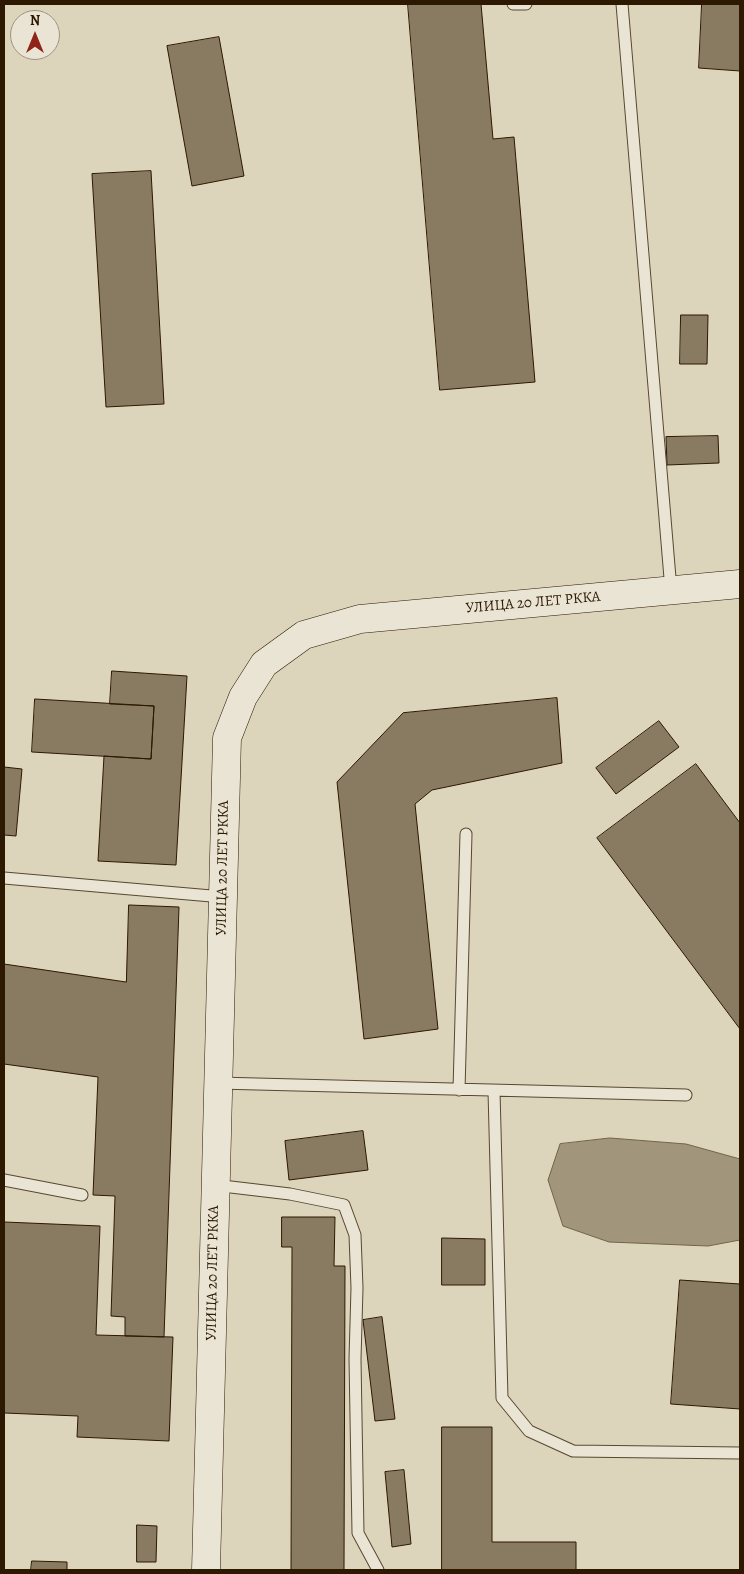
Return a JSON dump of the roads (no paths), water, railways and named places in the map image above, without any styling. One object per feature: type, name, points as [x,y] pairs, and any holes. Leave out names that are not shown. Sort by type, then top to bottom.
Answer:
[{"type":"main road","name":"УЛИЦА 20 ЛЕТ РККА","points":[[206,1570],[227,738],[244,697],[264,664],[304,635],[360,619],[740,584]]},
{"type":"lane","points":[[513,4],[526,4]]},
{"type":"lane","points":[[622,4],[671,590]]},
{"type":"lane","points":[[459,1090],[466,834]]},
{"type":"lane","points":[[4,878],[223,897]]},
{"type":"lane","points":[[218,1084],[686,1095]]},
{"type":"lane","points":[[494,1090],[502,1398],[529,1431],[573,1451],[740,1453]]},
{"type":"lane","points":[[4,1180],[82,1195]]},
{"type":"lane","points":[[212,1185],[290,1194],[344,1205],[355,1235],[358,1288],[355,1359],[358,1533],[378,1570]]}]
